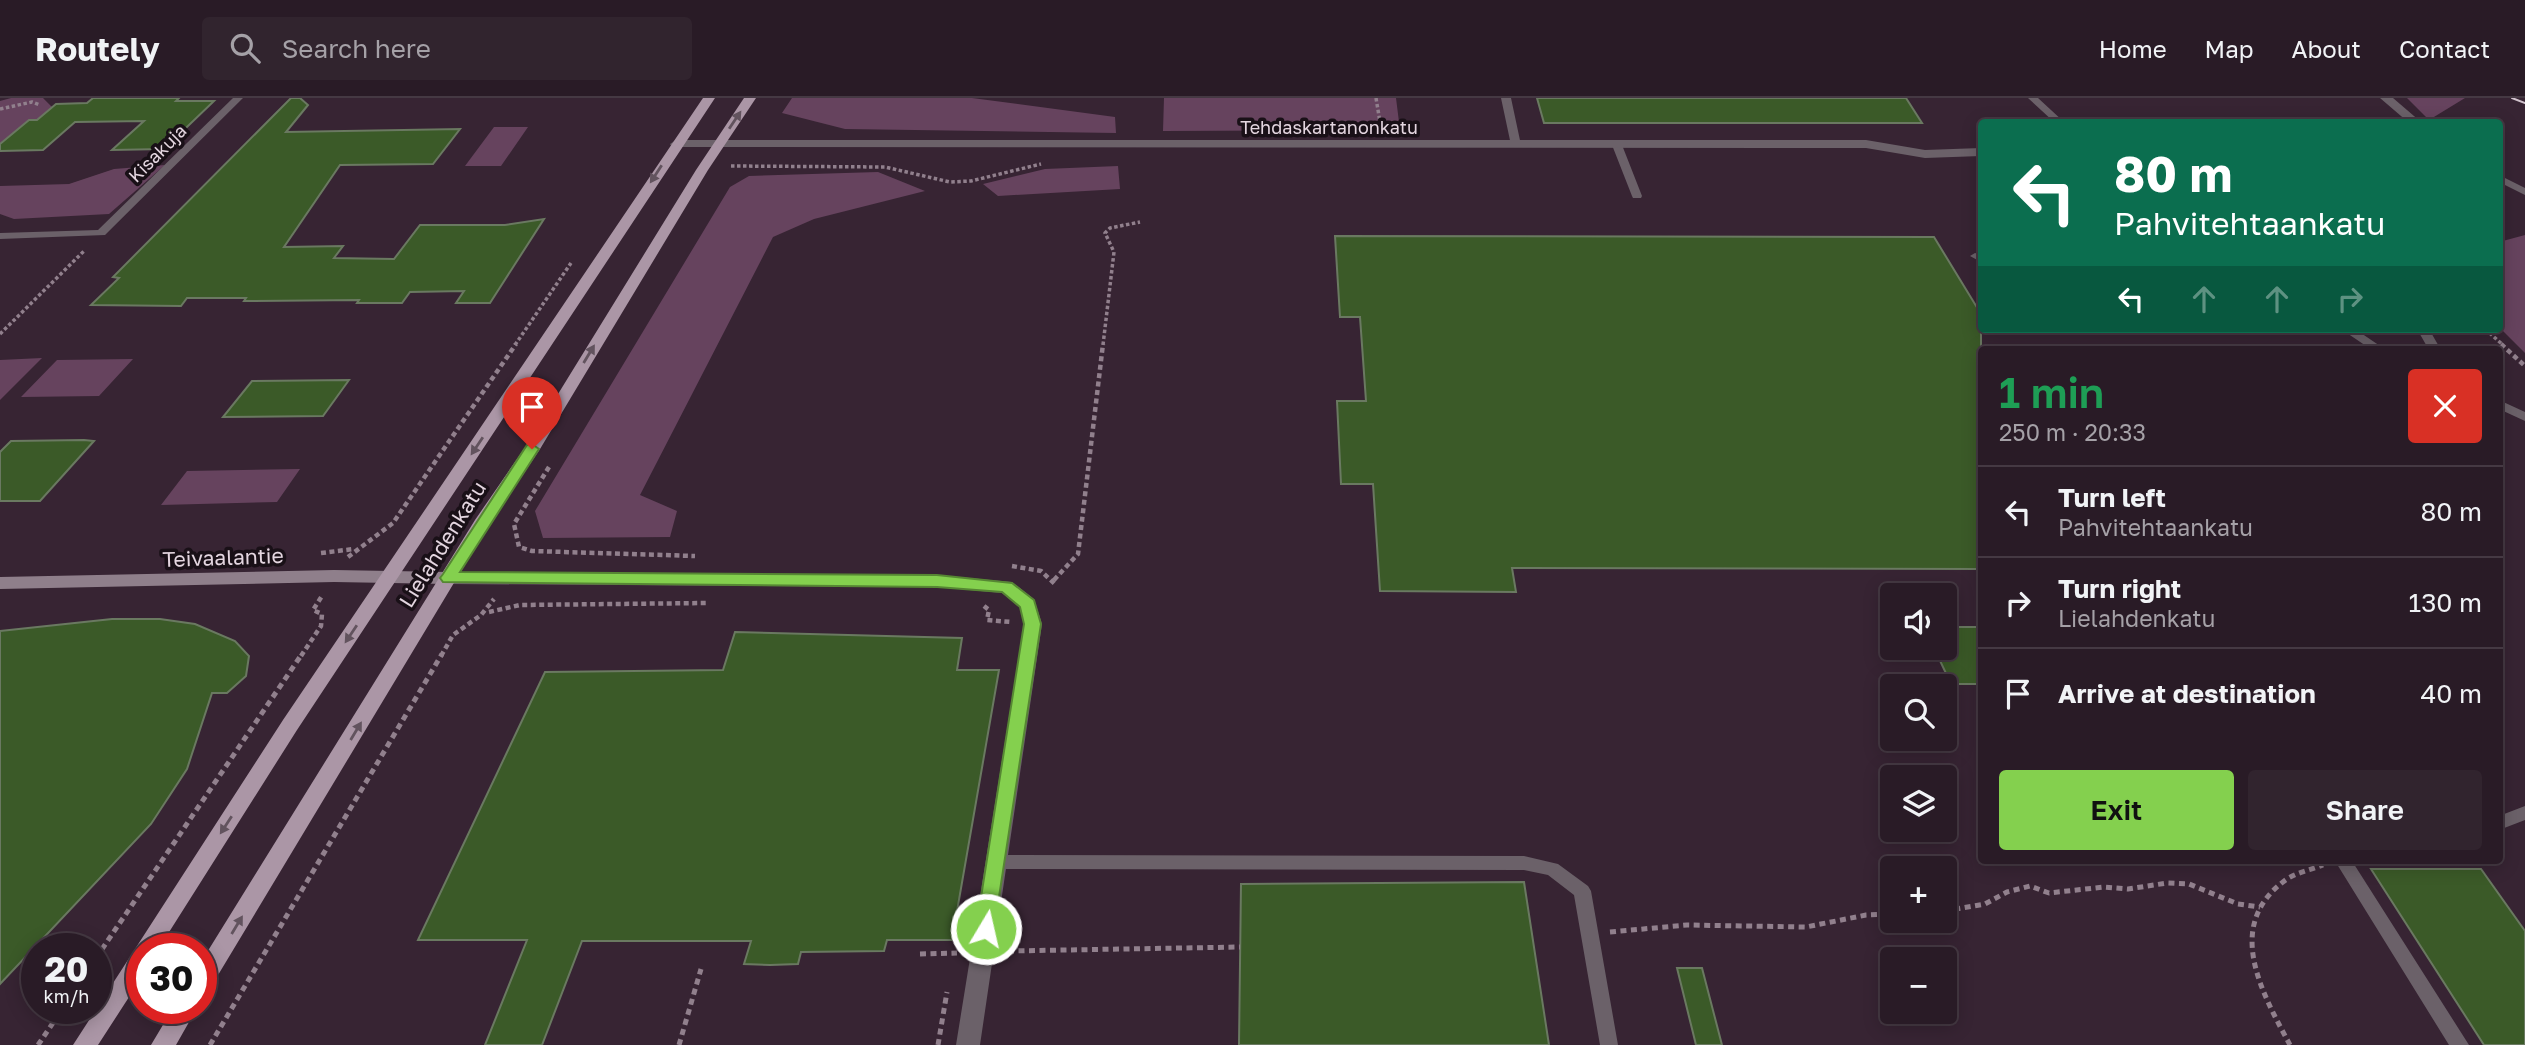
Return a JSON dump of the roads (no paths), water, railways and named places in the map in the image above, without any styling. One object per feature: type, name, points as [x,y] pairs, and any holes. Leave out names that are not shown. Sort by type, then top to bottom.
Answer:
[{"type":"main road","name":"Lielahdenkatu","points":[[157,933],[676,144],[709,98]]},
{"type":"main road","name":"Lielahdenkatu","points":[[217,957],[448,578],[532,449],[718,145],[750,98]]},
{"type":"main road","name":"Teivaalantie","points":[[0,583],[334,576],[448,578]]},
{"type":"main road","points":[[85,1045],[126,982]]},
{"type":"main road","points":[[163,1045],[176,1024]]},
{"type":"street","points":[[2386,98],[2411,119]]},
{"type":"street","name":"Tehdaskartanonkatu","points":[[676,144],[1866,145],[1925,154],[1978,152]]},
{"type":"street","points":[[448,578],[970,582],[1006,587],[1028,604],[1032,624],[968,1045]]},
{"type":"lane","name":"Kisakuja","points":[[0,236],[101,233],[238,98]]},
{"type":"lane","points":[[1506,98],[1516,145]]},
{"type":"lane","points":[[2033,98],[2056,119]]},
{"type":"lane","points":[[1617,145],[1637,196]]},
{"type":"lane","points":[[2503,180],[2525,192]]},
{"type":"lane","points":[[2353,333],[2374,346]]},
{"type":"lane","points":[[2503,406],[2525,417]]},
{"type":"lane","points":[[2503,821],[2525,813]]},
{"type":"lane","points":[[996,862],[1524,863],[1552,869],[1582,891],[1609,1045]]},
{"type":"lane","points":[[2345,864],[2460,1045]]},
{"type":"tram line","points":[[2512,98],[2525,103]]}]
